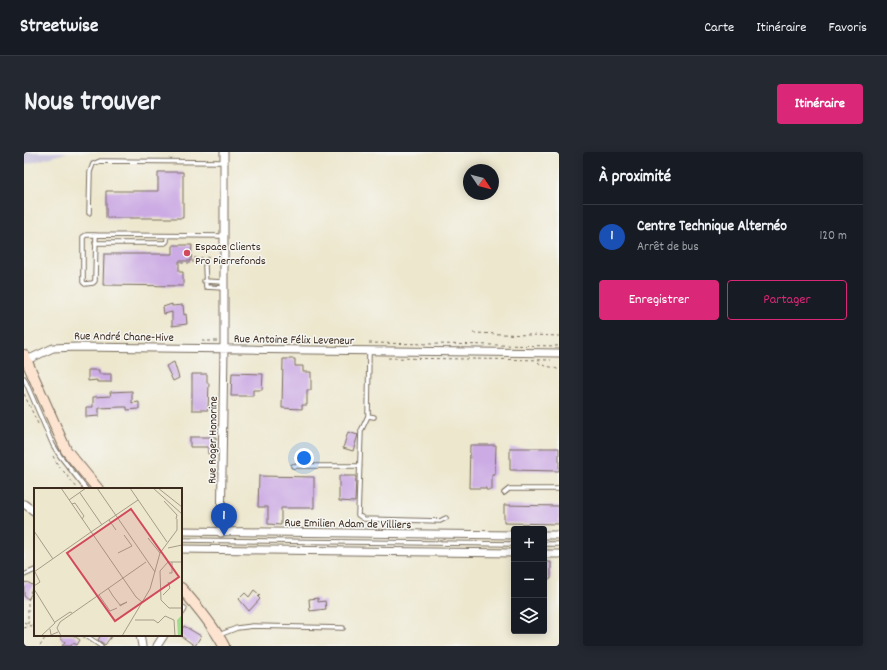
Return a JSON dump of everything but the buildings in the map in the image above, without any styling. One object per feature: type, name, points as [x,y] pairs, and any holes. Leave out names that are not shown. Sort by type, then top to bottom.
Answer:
[{"type":"main road","points":[[25,358],[66,450],[97,488]]},
{"type":"main road","points":[[182,589],[199,609],[224,646]]},
{"type":"street","name":"Rue Antoine Félix Leveneur","points":[[224,152],[224,349],[369,352],[559,353]]},
{"type":"street","name":"Rue André Chane-Hive","points":[[25,358],[60,347],[224,349]]},
{"type":"street","name":"Rue Roger Honorine","points":[[221,532],[224,349]]},
{"type":"street","points":[[24,504],[34,511]]},
{"type":"street","name":"Rue Emilien Adam de Villiers","points":[[182,531],[511,535]]},
{"type":"street","points":[[547,535],[559,536]]},
{"type":"street","points":[[182,549],[511,553]]},
{"type":"street","points":[[547,554],[559,554]]},
{"type":"street","points":[[140,636],[142,646]]},
{"type":"street","points":[[157,646],[163,636]]},
{"type":"lane","points":[[89,213],[90,172],[93,164],[100,161],[224,162]]},
{"type":"lane","points":[[96,235],[95,281],[93,284],[85,284],[82,282],[83,237],[86,234],[223,236]]},
{"type":"lane","points":[[95,243],[165,243],[167,241],[167,236]]},
{"type":"lane","points":[[205,266],[204,281],[206,287],[223,285]]},
{"type":"lane","points":[[204,281],[223,285]]},
{"type":"lane","points":[[369,352],[368,416],[361,431],[358,515],[364,519],[440,521],[446,518]]},
{"type":"lane","points":[[24,378],[53,445],[85,488]]},
{"type":"lane","points":[[368,416],[374,417]]},
{"type":"lane","points":[[293,466],[360,466]]},
{"type":"lane","points":[[504,493],[509,489],[559,489]]},
{"type":"lane","points":[[182,540],[511,544]]},
{"type":"lane","points":[[547,544],[559,544]]},
{"type":"lane","points":[[24,575],[34,570]]},
{"type":"lane","points":[[218,635],[238,628],[253,626],[343,628]]},
{"type":"lane","points":[[86,636],[101,646]]},
{"type":"path","points":[[181,263],[193,263],[193,258],[218,257]]},
{"type":"path","points":[[473,333],[559,336]]},
{"type":"path","points":[[383,358],[552,360]]},
{"type":"path","points":[[537,360],[540,364],[555,367],[559,370]]},
{"type":"path","points":[[28,624],[28,600],[34,591]]},
{"type":"path","points":[[24,622],[34,628]]},
{"type":"path","points":[[24,628],[34,624]]},
{"type":"path","points":[[40,646],[47,636]]},
{"type":"shaded area","points":[[24,152],[68,152],[24,165]]},
{"type":"place","name":"Espace Clients Pro Pierrefonds","points":[[187,253]]},
{"type":"place","name":"Centre Technique Alternéo","points":[[224,536]]}]
